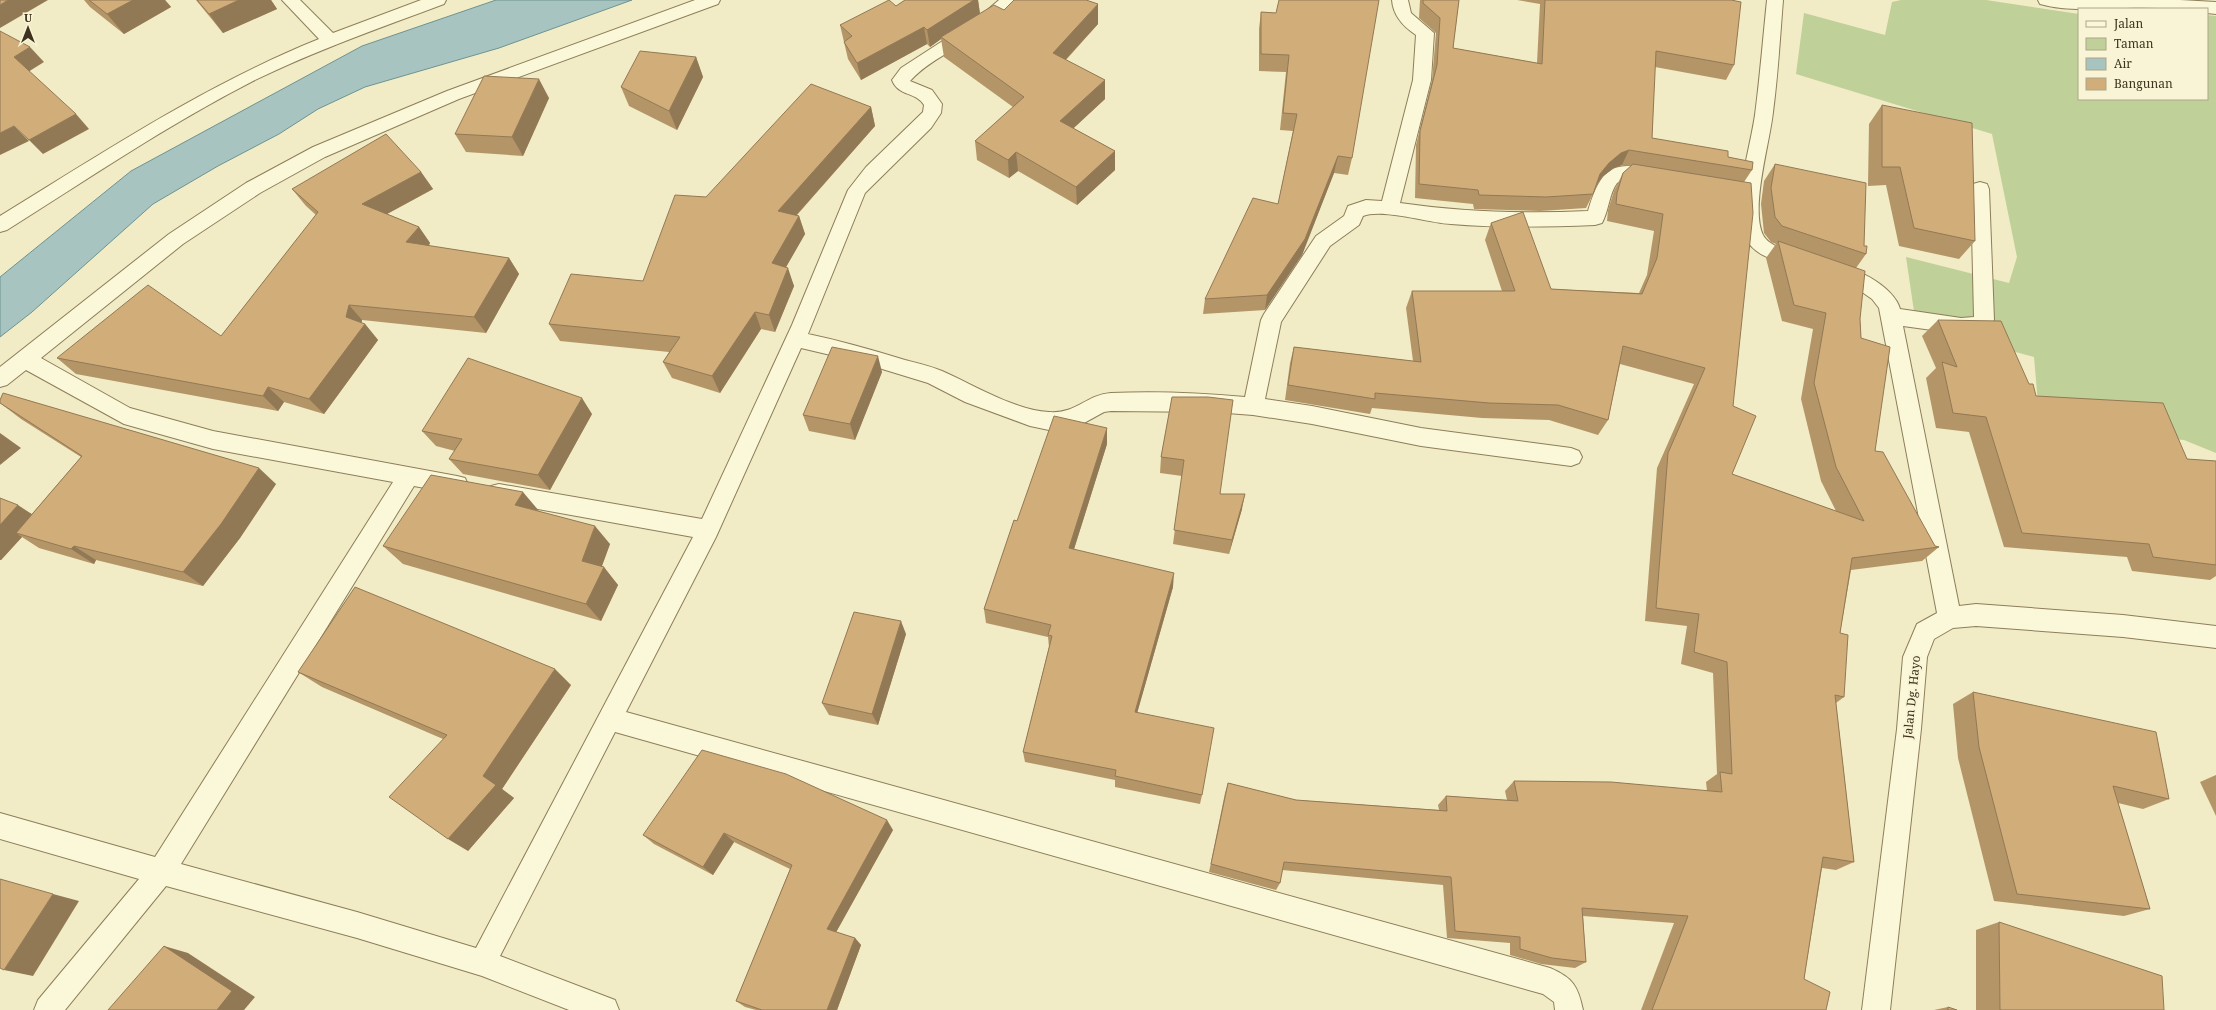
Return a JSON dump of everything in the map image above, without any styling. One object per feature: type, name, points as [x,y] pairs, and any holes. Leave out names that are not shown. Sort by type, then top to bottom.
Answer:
[{"type":"street","points":[[290,0],[330,40]]},
{"type":"street","points":[[0,226],[188,109],[224,89],[330,40],[438,0]]},
{"type":"street","points":[[0,379],[176,239],[253,188],[319,152],[453,95],[712,0]]},
{"type":"street","points":[[482,963],[708,530],[796,339],[857,190],[873,172],[925,123],[932,113],[933,104],[926,94],[903,85],[901,80],[916,65],[966,33],[1009,0]]},
{"type":"street","points":[[1389,208],[1403,160],[1422,80],[1425,33],[1407,20],[1400,0]]},
{"type":"street","points":[[1775,0],[1764,116],[1744,192],[1750,204],[1754,236],[1763,248],[1875,289],[1884,297],[1889,306],[1950,618]]},
{"type":"street","points":[[2046,0],[2082,4],[2128,2],[2216,8]]},
{"type":"street","points":[[1255,396],[1271,320],[1323,241],[1352,220],[1355,211],[1366,207],[1389,208],[1450,217],[1549,220],[1595,218],[1605,184],[1615,176],[1629,173],[1668,179]]},
{"type":"street","points":[[1891,316],[1961,326],[1982,324],[1984,320],[1980,189]]},
{"type":"street","points":[[796,339],[856,353],[934,377],[972,396],[1030,417],[1049,421],[1073,420],[1099,404],[1111,402],[1214,403],[1255,396],[1312,415],[1420,437],[1571,457]]},
{"type":"street","points":[[24,359],[124,415],[213,440],[408,477],[708,530]]},
{"type":"street","points":[[48,1010],[161,872],[408,477]]},
{"type":"street","name":"Jalan Dg. Hayo","points":[[1876,1010],[1909,729],[1915,657],[1925,632],[1950,618],[1976,615],[2123,626],[2216,637]]},
{"type":"street","points":[[610,719],[1550,982],[1559,987],[1566,994],[1569,1010]]},
{"type":"street","points":[[0,826],[161,872],[357,925],[482,963],[605,1010]]},
{"type":"green space","points":[[1901,0],[1986,0],[2078,14],[2078,100],[2208,100],[2208,15],[2216,16],[2216,453],[2184,440],[2040,427],[2034,357],[1916,325],[1906,257],[2009,283],[2017,257],[1992,134],[1796,74],[1804,13],[1885,35],[1892,2]]},
{"type":"water","points":[[496,0],[632,0],[499,48],[365,87],[318,109],[279,134],[218,166],[153,204],[32,312],[0,337],[0,277],[131,171],[362,46]]},
{"type":"building","points":[[0,0],[8,0],[0,5]]},
{"type":"building","points":[[89,0],[133,0],[107,14]]},
{"type":"building","points":[[197,0],[239,0],[209,14]]},
{"type":"building","points":[[889,0],[896,6],[905,0],[974,0],[927,30],[924,27],[857,63],[844,42],[852,36],[840,25]]},
{"type":"building","points":[[1014,0],[1086,0],[1098,4],[1053,53],[1105,80],[1060,121],[1115,151],[1076,187],[1016,152],[1008,160],[975,141],[1024,97],[941,37],[994,5],[1004,10]]},
{"type":"building","points":[[1279,0],[1379,0],[1352,158],[1338,156],[1305,239],[1267,295],[1205,299],[1253,198],[1278,204],[1297,114],[1283,113],[1289,55],[1261,54],[1261,12],[1276,13]]},
{"type":"building","points":[[1423,0],[1459,0],[1453,48],[1542,64],[1545,0],[1731,0],[1741,2],[1734,65],[1656,51],[1652,138],[1728,151],[1728,157],[1753,162],[1752,170],[1629,150],[1621,153],[1609,163],[1600,174],[1593,194],[1546,197],[1479,195],[1478,190],[1419,184],[1420,131],[1437,65],[1440,18],[1423,3]]},
{"type":"building","points":[[0,31],[30,47],[14,57],[76,114],[29,140],[14,126],[0,133]]},
{"type":"building","points":[[640,51],[696,57],[669,111],[621,87]]},
{"type":"building","points":[[484,76],[539,79],[512,137],[455,134]]},
{"type":"building","points":[[811,84],[871,107],[778,211],[799,216],[772,263],[788,268],[769,315],[755,312],[712,376],[663,362],[680,337],[549,324],[571,274],[643,281],[675,195],[706,197]]},
{"type":"building","points":[[1882,105],[1972,123],[1975,241],[1914,228],[1900,167],[1882,167]]},
{"type":"building","points":[[386,134],[421,172],[362,204],[419,227],[406,242],[509,258],[474,317],[349,305],[346,317],[365,324],[309,399],[268,387],[263,396],[57,358],[148,285],[221,336],[318,212],[292,189]]},
{"type":"building","points":[[1633,164],[1751,183],[1753,213],[1733,406],[1756,416],[1732,474],[1864,521],[1836,467],[1814,383],[1826,313],[1794,305],[1778,241],[1865,271],[1860,319],[1861,338],[1890,347],[1875,451],[1883,452],[1935,546],[1939,547],[1852,558],[1840,633],[1848,635],[1844,697],[1835,695],[1854,862],[1823,857],[1804,979],[1830,992],[1826,1010],[1652,1010],[1688,916],[1582,908],[1586,962],[1552,958],[1520,949],[1520,937],[1455,931],[1451,877],[1284,862],[1280,883],[1211,864],[1228,783],[1296,800],[1447,811],[1446,796],[1518,801],[1514,781],[1611,782],[1722,792],[1720,772],[1732,774],[1727,662],[1694,652],[1699,614],[1656,608],[1668,453],[1705,368],[1623,346],[1608,420],[1558,405],[1489,403],[1375,393],[1375,399],[1288,385],[1294,347],[1421,362],[1412,291],[1515,291],[1491,223],[1523,212],[1551,289],[1642,294],[1657,258],[1663,214],[1616,204],[1617,193],[1623,173]]},
{"type":"building","points":[[1775,164],[1866,183],[1864,246],[1867,246],[1866,254],[1782,226],[1775,217],[1771,188]]},
{"type":"building","points":[[1938,320],[2001,321],[2029,384],[2033,384],[2036,396],[2163,403],[2187,459],[2216,461],[2216,565],[2153,557],[2149,544],[2022,533],[1986,417],[1953,413],[1942,362],[1957,367]]},
{"type":"building","points":[[832,347],[878,356],[850,424],[803,415]]},
{"type":"building","points":[[468,358],[582,398],[538,475],[449,459],[462,439],[422,431]]},
{"type":"building","points":[[3,393],[259,468],[221,524],[183,572],[74,546],[71,549],[16,533],[82,456],[0,403]]},
{"type":"building","points":[[1172,397],[1208,397],[1233,400],[1220,494],[1245,494],[1232,540],[1174,530],[1184,460],[1161,457]]},
{"type":"building","points":[[1054,416],[1107,428],[1069,548],[1174,573],[1135,712],[1214,728],[1202,795],[1115,776],[1116,770],[1023,752],[1052,636],[1048,635],[1051,625],[984,609],[1014,520],[1017,521]]},
{"type":"building","points":[[431,475],[523,492],[515,505],[595,526],[582,561],[604,567],[586,604],[383,546]]},
{"type":"building","points":[[0,498],[18,505],[0,525]]},
{"type":"building","points":[[355,587],[555,669],[483,776],[496,785],[448,839],[389,797],[447,735],[298,672]]},
{"type":"building","points":[[854,612],[901,621],[872,714],[822,703]]},
{"type":"building","points":[[1973,692],[2156,732],[2169,799],[2113,786],[2150,909],[2017,894],[1979,747]]},
{"type":"building","points":[[702,750],[786,774],[887,820],[827,929],[855,938],[827,1010],[762,1010],[736,1001],[792,865],[724,833],[703,867],[643,835]]},
{"type":"building","points":[[0,879],[53,894],[4,970],[0,968]]},
{"type":"building","points":[[1999,922],[2162,976],[2164,1010],[2000,1010]]},
{"type":"building","points":[[164,946],[232,991],[217,1010],[108,1010]]},
{"type":"building","points":[[1948,1007],[1957,1010],[1948,1010]]}]
